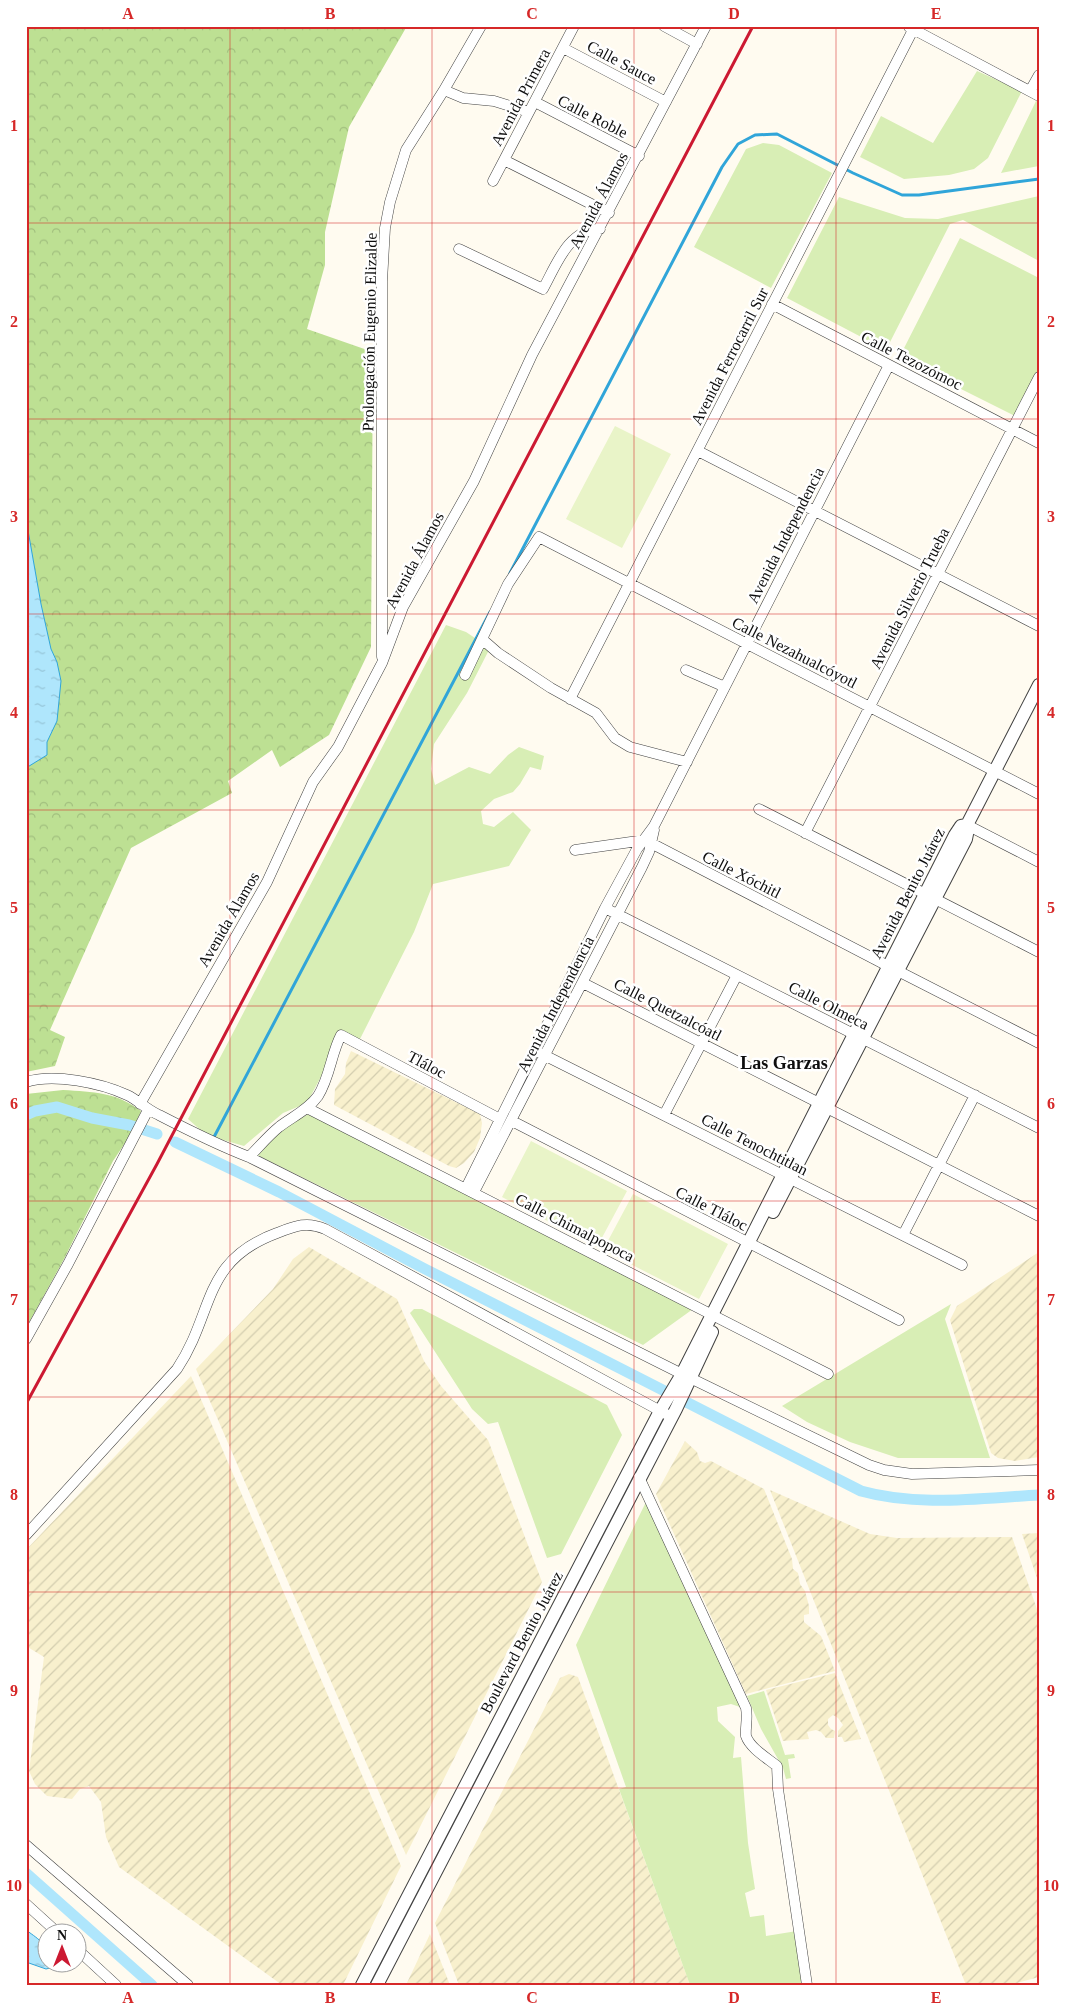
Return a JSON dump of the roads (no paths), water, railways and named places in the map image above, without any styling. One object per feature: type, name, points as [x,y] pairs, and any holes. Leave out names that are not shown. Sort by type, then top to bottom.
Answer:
[{"type":"street","name":"Prolongación Eugenio Elizalde","points":[[382,663],[382,281],[384,228],[406,150],[481,26]]},
{"type":"street","name":"Avenida Primera","points":[[493,181],[574,26]]},
{"type":"street","points":[[664,26],[698,44]]},
{"type":"street","name":"Avenida Álamos","points":[[26,1339],[68,1264],[144,1107],[267,882],[313,782],[338,747],[382,663],[403,607],[474,481],[532,355],[609,213],[706,26]]},
{"type":"street","points":[[912,27],[1034,93],[1039,75]]},
{"type":"street","name":"Avenida Ferrocarril Sur","points":[[570,699],[850,154],[912,27]]},
{"type":"street","name":"Calle Sauce","points":[[563,48],[666,102]]},
{"type":"street","points":[[444,90],[463,98],[494,101],[529,112]]},
{"type":"street","name":"Calle Roble","points":[[535,102],[638,156]]},
{"type":"street","points":[[504,160],[609,213]]},
{"type":"street","points":[[459,249],[543,289],[572,240],[587,230],[600,229]]},
{"type":"street","name":"Calle Tezozómoc","points":[[772,304],[1039,443]]},
{"type":"street","name":"Avenida Independencia","points":[[470,1190],[512,1121],[642,867],[654,826],[889,365]]},
{"type":"street","name":"Avenida Silverio Trueba","points":[[805,833],[1039,377]]},
{"type":"street","points":[[698,451],[1039,626]]},
{"type":"street","name":"Calle Nezahualcóyotl","points":[[482,640],[508,584],[539,537],[1039,794]]},
{"type":"street","points":[[465,675],[482,640],[498,653],[570,699],[596,713],[607,729],[622,743],[630,747],[687,762]]},
{"type":"street","points":[[686,670],[725,687]]},
{"type":"street","name":"Avenida Benito Juárez","points":[[715,1317],[930,896],[958,830],[961,826],[967,825],[1039,685]]},
{"type":"street","points":[[759,809],[1039,952]]},
{"type":"street","points":[[967,825],[1039,862]]},
{"type":"street","points":[[575,850],[648,842]]},
{"type":"street","name":"Avenida Independencia","points":[[470,1190],[500,1119],[605,908],[637,849],[648,842]]},
{"type":"street","name":"Calle Xóchitl","points":[[648,842],[1039,1042]]},
{"type":"street","name":"Calle Olmeca","points":[[605,908],[1039,1128]]},
{"type":"street","points":[[664,1115],[737,975]]},
{"type":"street","name":"Calle Quetzalcóatl","points":[[583,983],[1039,1216]]},
{"type":"street","name":"Tláloc","points":[[307,1108],[323,1086],[341,1035],[500,1119]]},
{"type":"street","name":"Calle Tenochtitlan","points":[[534,1050],[962,1265]]},
{"type":"street","points":[[26,1082],[32,1080],[64,1079],[128,1095],[144,1107],[215,1144],[249,1157],[684,1380],[851,1457],[884,1470],[912,1474],[1039,1470]]},
{"type":"street","points":[[903,1235],[975,1095]]},
{"type":"street","points":[[249,1157],[280,1127],[307,1108]]},
{"type":"street","name":"Calle Chimalpopoca","points":[[307,1108],[828,1374]]},
{"type":"street","name":"Calle Tláloc","points":[[512,1121],[900,1320]]},
{"type":"street","points":[[26,1535],[177,1369],[193,1342],[218,1277],[231,1260],[250,1244],[284,1230],[305,1224],[325,1229],[668,1410]]},
{"type":"street","name":"Boulevard Benito Juárez","points":[[362,1985],[684,1380],[715,1317]]},
{"type":"street","name":"Boulevard Benito Juárez","points":[[377,1985],[639,1477],[668,1410]]},
{"type":"street","points":[[639,1477],[746,1708],[748,1718],[746,1735],[752,1745],[777,1766],[778,1789],[807,1985]]},
{"type":"street","points":[[26,1845],[188,1985]]},
{"type":"street","points":[[26,1904],[48,1924]]},
{"type":"street","points":[[88,1959],[116,1985]]},
{"type":"water","points":[[26,519],[41,604],[51,649],[57,662],[61,681],[57,721],[47,742],[47,755],[26,768]]},
{"type":"water","points":[[26,1930],[38,1939],[38,1966],[26,1962]]},
{"type":"waterway","points":[[510,573],[722,167],[738,144],[755,135],[777,134],[853,173],[902,195],[919,195],[1039,179]]},
{"type":"waterway","points":[[214,1137],[490,612]]},
{"type":"waterway","points":[[26,1115],[35,1111],[57,1107],[157,1134]]},
{"type":"waterway","points":[[175,1142],[279,1192],[425,1269],[861,1491],[883,1496],[927,1500],[1039,1495]]},
{"type":"waterway","points":[[26,1873],[152,1985]]},
{"type":"railway","points":[[26,1404],[157,1164],[753,26]]},
{"type":"district","name":"Las Garzas","points":[[784,1063]]}]
